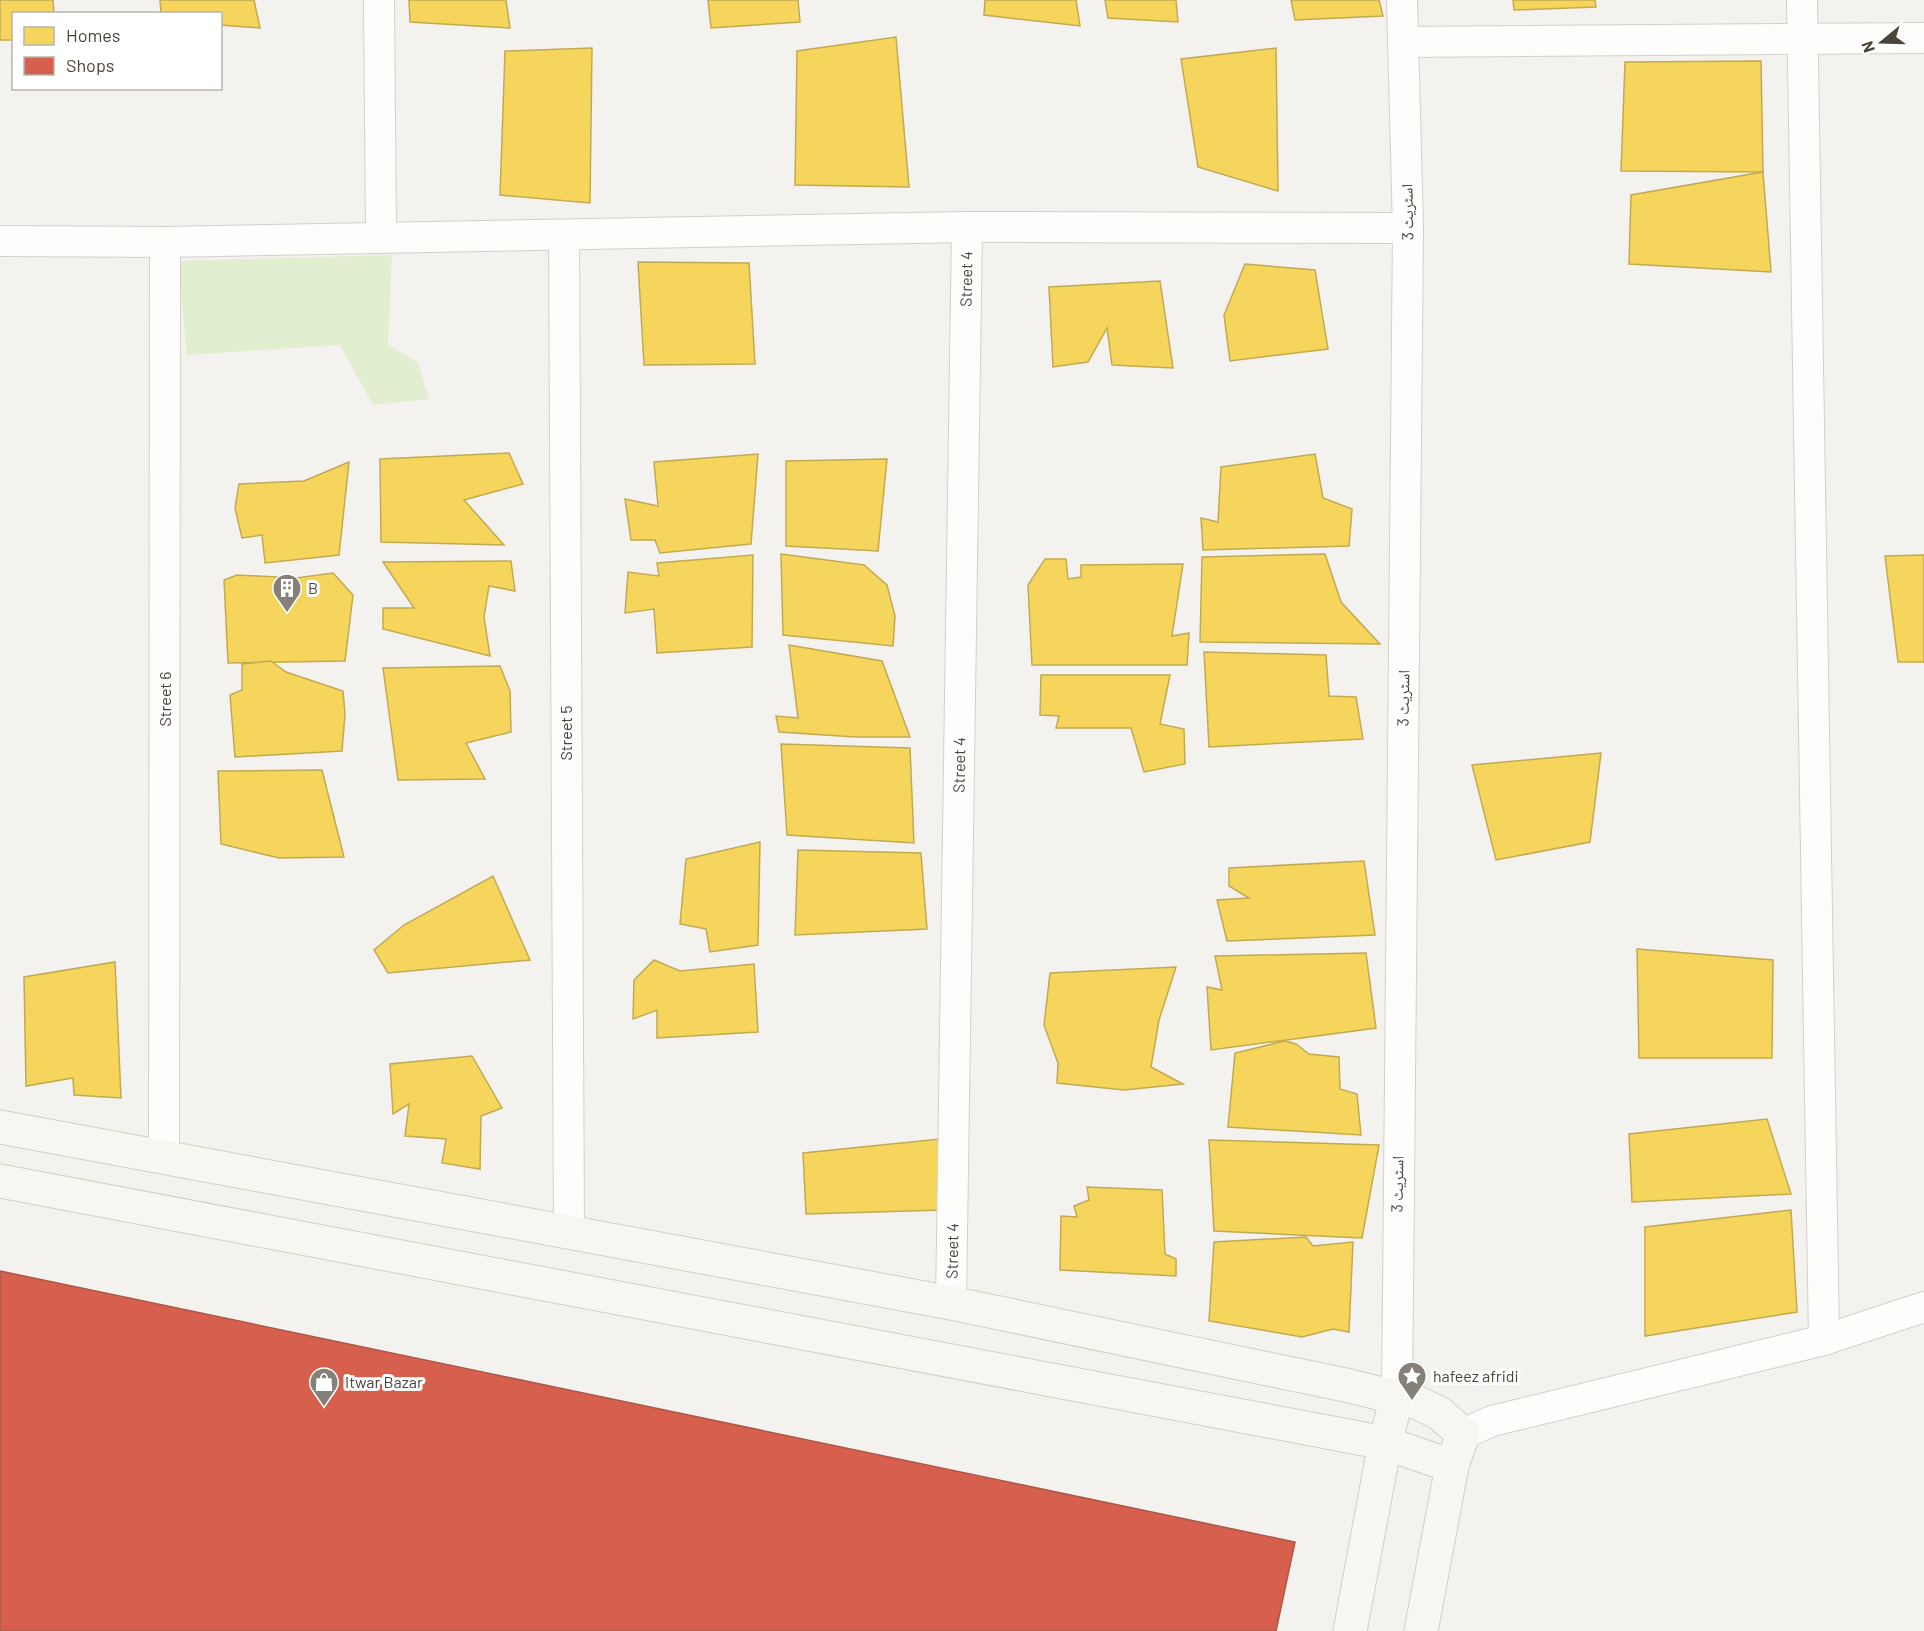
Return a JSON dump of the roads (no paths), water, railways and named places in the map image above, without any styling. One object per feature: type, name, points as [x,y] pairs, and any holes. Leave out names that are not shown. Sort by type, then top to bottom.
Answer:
[{"type":"main road","points":[[0,1127],[568,1230],[951,1303],[1397,1397],[1439,1413],[1463,1434],[1452,1466],[1421,1631]]},
{"type":"main road","points":[[0,1182],[1385,1443],[1452,1466]]},
{"type":"main road","points":[[1350,1631],[1385,1443],[1397,1397]]},
{"type":"street","points":[[379,0],[381,236]]},
{"type":"street","name":"اسٹریٹ 3","points":[[1397,1397],[1408,228],[1402,0]]},
{"type":"street","points":[[1802,0],[1824,1340]]},
{"type":"street","points":[[1403,42],[1924,38]]},
{"type":"street","points":[[0,241],[165,242],[381,236],[564,235],[967,227],[1408,228]]},
{"type":"street","name":"Street 4","points":[[951,1303],[967,227]]},
{"type":"street","name":"Street 5","points":[[564,235],[568,1230]]},
{"type":"street","name":"Street 6","points":[[164,1156],[165,242]]},
{"type":"street","points":[[1463,1434],[1492,1421],[1824,1340],[1924,1307]]},
{"type":"place","name":"B","points":[[287,614]]},
{"type":"place","name":"hafeez afridi","points":[[1412,1402]]},
{"type":"place","name":"Itwar Bazar","points":[[324,1408]]}]
